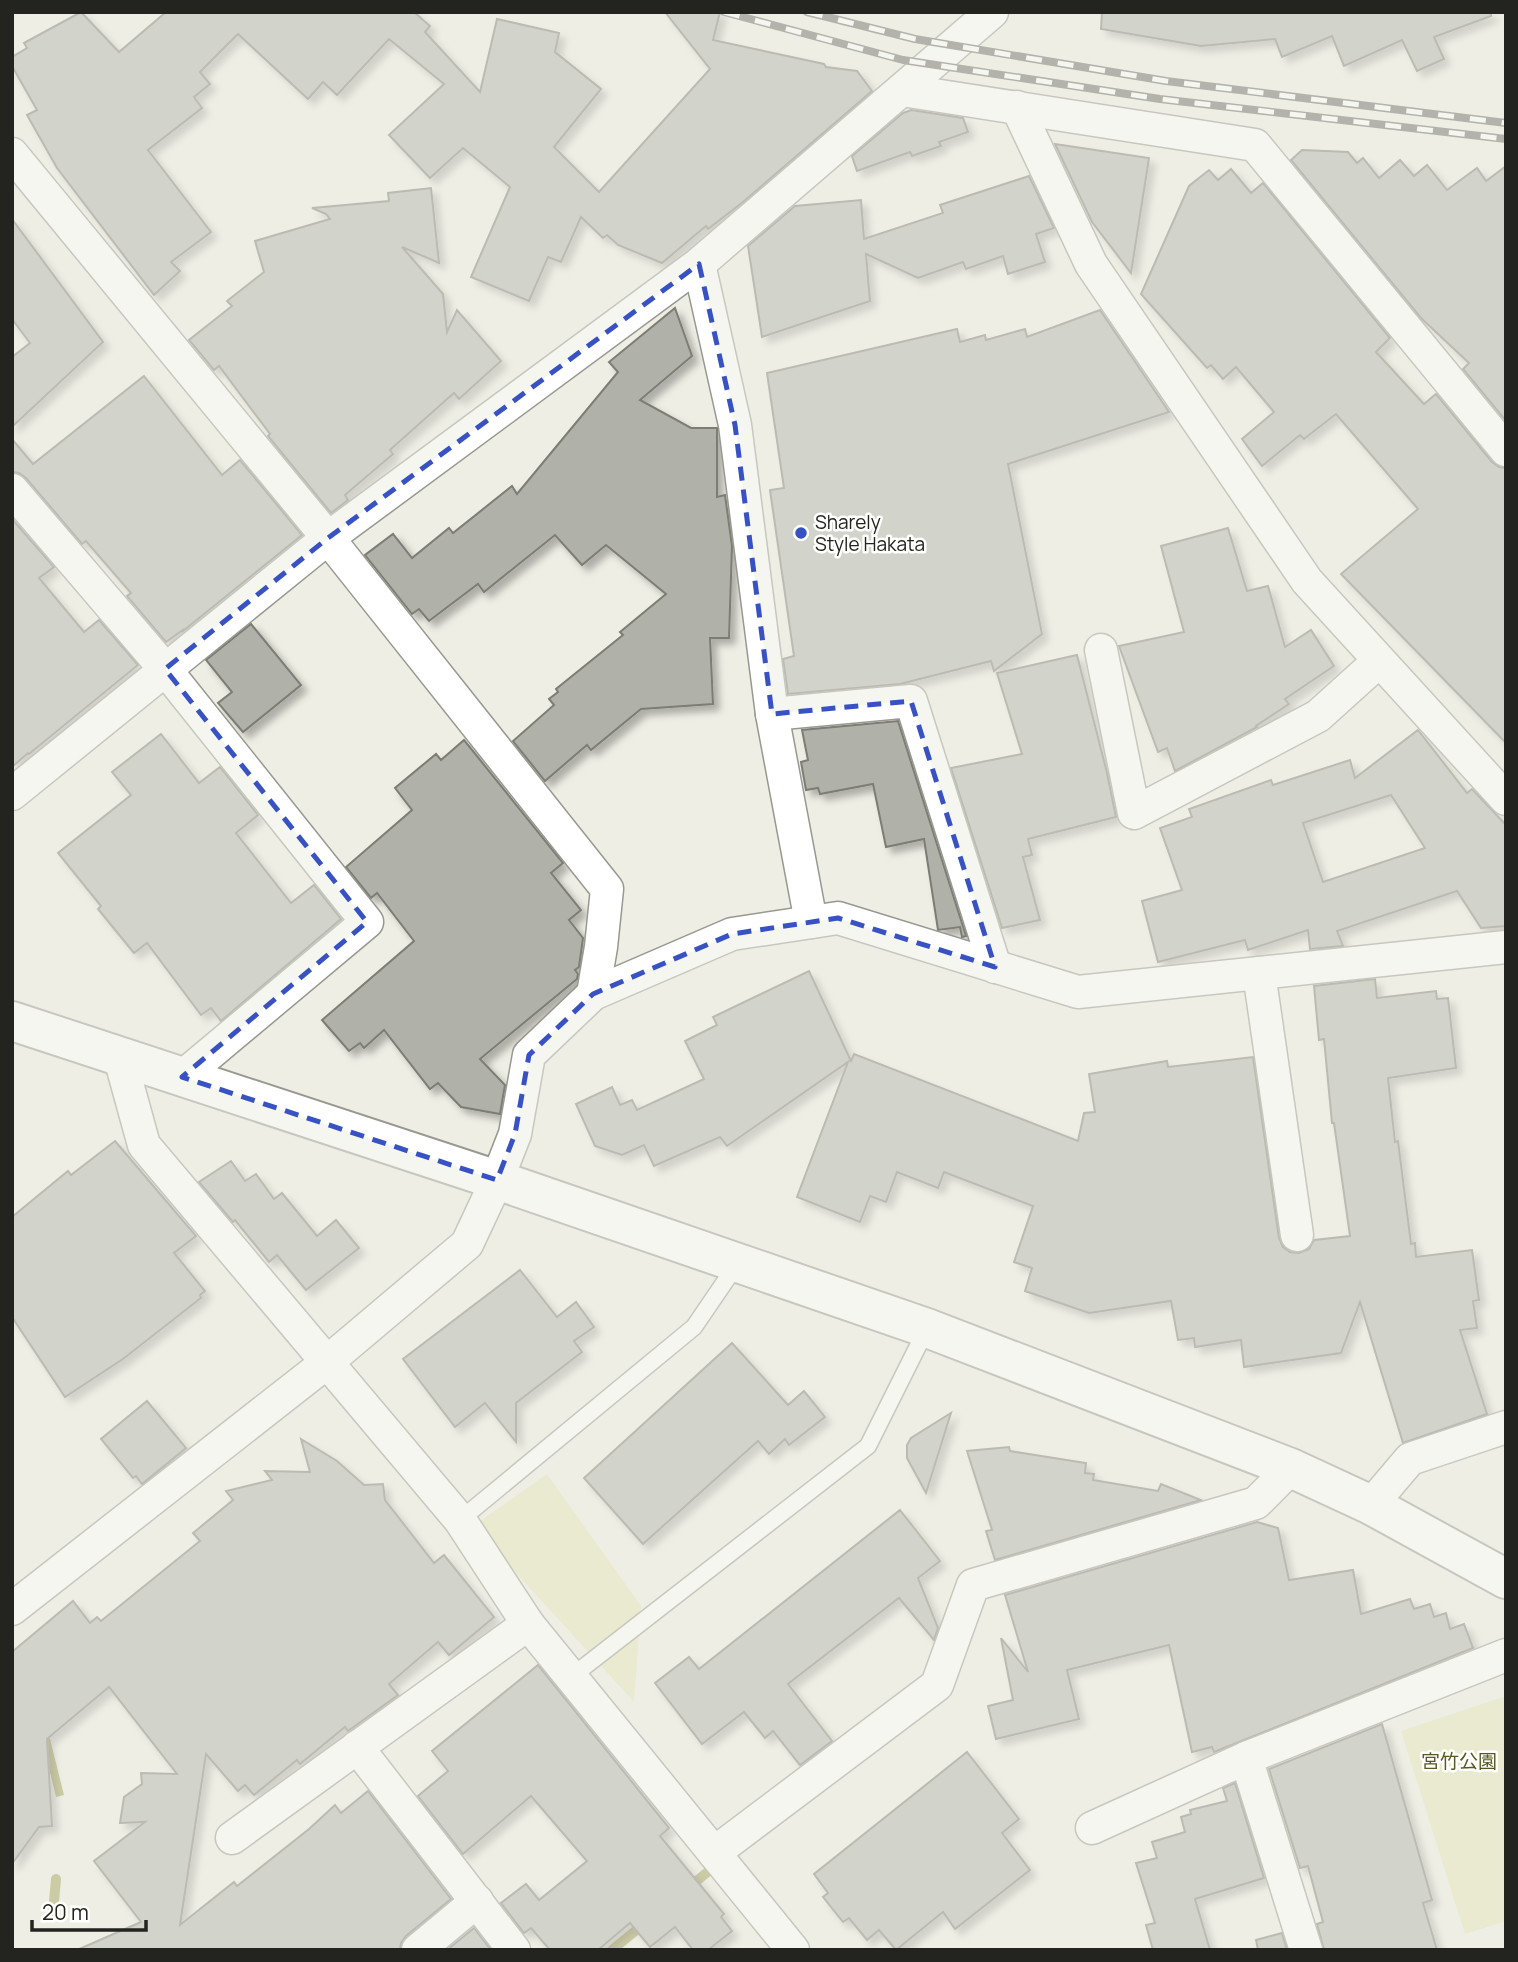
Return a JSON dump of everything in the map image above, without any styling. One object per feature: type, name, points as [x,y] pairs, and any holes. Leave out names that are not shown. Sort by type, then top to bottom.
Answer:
[{"type":"street","points":[[12,794],[328,538],[699,264],[992,12]]},
{"type":"street","points":[[902,90],[1255,145],[1506,450]]},
{"type":"street","points":[[1017,107],[1091,264],[1307,582],[1506,799]]},
{"type":"street","points":[[12,154],[328,538],[607,890],[593,995]]},
{"type":"street","points":[[699,264],[735,425],[772,715],[811,922]]},
{"type":"street","points":[[12,490],[165,670],[367,922],[182,1077]]},
{"type":"street","points":[[1101,650],[1134,813],[1318,716],[1380,661]]},
{"type":"street","points":[[772,715],[911,701],[995,967]]},
{"type":"street","points":[[12,1609],[326,1363],[467,1244],[515,1134],[530,1055],[593,995],[732,934],[838,918],[1078,992],[1506,947]]},
{"type":"street","points":[[1258,973],[1297,1235]]},
{"type":"street","points":[[12,1021],[497,1180],[928,1328],[1291,1468],[1371,1505],[1506,1579]]},
{"type":"street","points":[[120,1058],[144,1145],[460,1520],[528,1623],[793,1950]]},
{"type":"street","points":[[1371,1505],[1410,1459],[1506,1427]]},
{"type":"street","points":[[714,1853],[937,1685],[973,1585],[1256,1503],[1291,1468]]},
{"type":"street","points":[[232,1838],[528,1623]]},
{"type":"street","points":[[1092,1828],[1246,1758],[1506,1655]]},
{"type":"street","points":[[357,1747],[514,1950]]},
{"type":"street","points":[[1246,1758],[1306,1950]]},
{"type":"street","points":[[418,1950],[477,1901]]},
{"type":"lane","points":[[460,1520],[694,1327],[737,1264]]},
{"type":"lane","points":[[571,1677],[868,1446],[928,1328]]},
{"type":"highlighted area","points":[[699,264],[735,425],[772,714],[911,701],[995,967],[838,918],[732,934],[593,994],[529,1055],[515,1134],[497,1180],[182,1077],[367,922],[165,669],[328,538]]},
{"type":"green space","points":[[547,1474],[641,1606],[634,1702],[473,1526]]},
{"type":"green space","name":"宮竹公園","points":[[1506,1696],[1506,1921],[1465,1934],[1401,1731]]},
{"type":"shaded area","points":[[49,1735],[64,1795],[56,1797],[42,1739]]},
{"type":"building","points":[[81,12],[119,52],[166,12],[414,12],[430,26],[425,32],[480,92],[497,19],[559,33],[555,52],[601,89],[554,147],[599,192],[710,69],[665,12],[720,12],[713,40],[824,64],[826,67],[857,71],[872,91],[743,202],[708,229],[706,226],[662,263],[618,245],[607,235],[603,238],[581,217],[561,262],[548,257],[529,301],[471,277],[510,187],[463,148],[430,178],[389,135],[444,84],[389,39],[337,95],[323,82],[308,99],[238,34],[200,72],[210,84],[194,97],[202,108],[148,150],[211,232],[171,262],[180,271],[154,295],[57,168],[27,115],[37,110],[12,66],[12,57],[27,48],[24,43]]},
{"type":"building","points":[[1102,12],[1491,12],[1491,16],[1434,37],[1444,59],[1417,71],[1402,40],[1344,66],[1332,36],[1282,57],[1275,39],[1201,46],[1101,29]]},
{"type":"building","points":[[911,110],[963,118],[968,132],[939,142],[941,146],[912,156],[910,152],[857,171],[852,156],[903,113]]},
{"type":"building","points":[[1055,144],[1149,158],[1131,273],[1092,222]]},
{"type":"building","points":[[1302,150],[1348,152],[1357,163],[1363,158],[1379,178],[1400,160],[1414,176],[1427,165],[1447,190],[1477,168],[1486,181],[1506,166],[1506,421],[1463,369],[1469,363],[1421,318],[1291,160]]},
{"type":"building","points":[[1231,169],[1251,193],[1263,183],[1390,338],[1376,352],[1424,404],[1436,394],[1492,462],[1506,468],[1506,743],[1341,574],[1418,509],[1336,414],[1304,439],[1300,435],[1262,466],[1242,439],[1274,412],[1236,367],[1223,379],[1211,365],[1207,368],[1141,294],[1189,186],[1209,170],[1218,180]]},
{"type":"building","points":[[1029,176],[1054,228],[1036,234],[1045,262],[1008,274],[1003,256],[966,269],[963,262],[918,278],[866,254],[870,301],[762,337],[748,246],[795,206],[861,200],[864,239],[943,213],[940,205]]},
{"type":"building","points":[[431,188],[439,263],[402,247],[443,294],[447,332],[457,310],[501,361],[459,399],[454,393],[390,450],[393,454],[345,495],[348,500],[331,513],[268,436],[270,434],[219,366],[214,370],[189,340],[232,306],[227,301],[264,272],[255,241],[330,219],[326,214],[312,208],[389,201],[388,193]]},
{"type":"building","points":[[12,219],[103,342],[12,427],[12,357],[30,343],[12,319]]},
{"type":"building","points":[[675,308],[692,356],[640,400],[691,428],[717,428],[717,497],[725,495],[732,546],[729,638],[710,638],[713,704],[641,709],[591,750],[587,745],[545,781],[513,741],[554,705],[549,699],[558,692],[556,689],[623,635],[620,632],[666,594],[606,545],[582,565],[555,535],[484,592],[478,584],[429,621],[419,609],[412,614],[365,555],[393,534],[412,558],[449,528],[453,533],[512,486],[517,494],[618,372],[609,362]]},
{"type":"building","points":[[1100,310],[1169,412],[1008,464],[1042,634],[994,671],[991,661],[900,684],[788,694],[783,659],[794,656],[770,490],[784,488],[767,373],[957,329],[960,342],[985,335],[986,340],[1025,329],[1027,337]]},
{"type":"building","points":[[144,376],[222,475],[240,460],[302,535],[166,642],[127,596],[131,593],[86,541],[82,544],[26,478],[12,472],[12,439],[33,464]]},
{"type":"building","points":[[12,519],[54,567],[39,578],[84,632],[99,620],[138,665],[12,767]]},
{"type":"building","points":[[1228,528],[1247,591],[1268,586],[1285,647],[1311,630],[1334,666],[1285,699],[1289,704],[1257,727],[1175,771],[1167,748],[1158,752],[1119,646],[1184,632],[1161,546]]},
{"type":"building","points":[[251,624],[301,685],[243,732],[218,703],[232,692],[206,660]]},
{"type":"building","points":[[1077,655],[1116,817],[1028,839],[1032,855],[1023,857],[1040,920],[1002,928],[951,768],[1022,754],[997,673]]},
{"type":"building","points":[[898,721],[966,936],[962,937],[960,927],[938,930],[924,839],[886,847],[873,784],[820,794],[818,788],[806,790],[801,762],[808,760],[802,730]]},
{"type":"building","points":[[1418,730],[1467,793],[1472,789],[1506,825],[1506,926],[1481,928],[1457,891],[1337,931],[1343,946],[1310,949],[1308,930],[1248,950],[1245,940],[1158,962],[1142,901],[1182,890],[1160,828],[1192,817],[1189,809],[1271,780],[1273,785],[1350,760],[1355,778]],"holes":[[[1391,795],[1425,848],[1323,882],[1303,823]]]},
{"type":"building","points":[[161,734],[199,783],[220,767],[258,815],[236,833],[291,903],[314,885],[341,919],[221,1021],[211,1008],[201,1015],[147,943],[134,953],[98,909],[101,906],[58,853],[131,795],[112,772]]},
{"type":"building","points":[[464,740],[563,863],[551,873],[581,910],[569,920],[583,938],[579,967],[575,970],[577,979],[480,1059],[505,1085],[500,1114],[461,1107],[438,1083],[430,1089],[384,1030],[364,1048],[360,1043],[349,1051],[322,1020],[414,941],[377,893],[371,898],[346,867],[412,810],[395,788],[436,754],[441,760]]},
{"type":"building","points":[[809,971],[851,1061],[854,1054],[1078,1141],[1084,1113],[1095,1112],[1089,1074],[1167,1061],[1168,1067],[1253,1057],[1279,1238],[1283,1247],[1290,1252],[1299,1253],[1309,1249],[1314,1240],[1350,1236],[1332,1123],[1324,1039],[1319,1040],[1314,986],[1375,979],[1377,998],[1436,991],[1437,999],[1448,998],[1456,1068],[1388,1078],[1395,1142],[1398,1141],[1411,1244],[1415,1243],[1416,1257],[1472,1250],[1479,1300],[1473,1301],[1477,1328],[1460,1330],[1487,1414],[1403,1443],[1360,1302],[1341,1353],[1244,1367],[1241,1340],[1195,1347],[1194,1338],[1178,1340],[1171,1301],[1089,1313],[1025,1291],[1032,1268],[1014,1262],[1033,1206],[944,1172],[938,1188],[897,1172],[886,1202],[870,1196],[860,1222],[797,1197],[848,1062],[727,1146],[720,1137],[654,1166],[644,1145],[622,1155],[595,1146],[576,1104],[612,1087],[620,1105],[632,1100],[637,1110],[704,1079],[685,1041],[717,1025],[713,1017]]},
{"type":"building","points":[[115,1141],[196,1236],[174,1253],[205,1291],[200,1295],[201,1298],[123,1359],[65,1397],[12,1317],[12,1217],[68,1171],[71,1175]]},
{"type":"building","points":[[231,1161],[245,1181],[256,1174],[274,1199],[282,1193],[317,1236],[336,1220],[359,1248],[306,1290],[277,1255],[269,1262],[199,1182]]},
{"type":"building","points":[[520,1270],[557,1317],[576,1302],[594,1327],[574,1341],[582,1352],[516,1403],[516,1442],[485,1403],[455,1427],[403,1359]]},
{"type":"building","points":[[732,1343],[788,1405],[804,1391],[825,1417],[789,1445],[785,1439],[769,1454],[758,1441],[643,1544],[584,1478]]},
{"type":"building","points":[[147,1401],[186,1448],[142,1484],[136,1476],[133,1478],[101,1439]]},
{"type":"building","points":[[951,1413],[926,1493],[907,1458],[907,1445],[911,1438]]},
{"type":"building","points":[[301,1439],[337,1461],[364,1485],[383,1484],[385,1500],[434,1563],[444,1555],[494,1617],[449,1655],[438,1642],[389,1684],[398,1695],[348,1731],[345,1727],[300,1764],[297,1760],[254,1795],[245,1785],[238,1791],[206,1754],[180,1925],[234,1882],[237,1886],[335,1805],[341,1813],[368,1791],[451,1899],[406,1936],[400,1950],[77,1950],[141,1922],[94,1861],[145,1822],[120,1823],[124,1797],[142,1784],[141,1773],[177,1774],[109,1687],[47,1739],[52,1826],[39,1827],[12,1864],[12,1652],[73,1601],[90,1623],[97,1617],[101,1621],[200,1541],[193,1533],[233,1500],[226,1491],[272,1480],[265,1471],[310,1472]]},
{"type":"building","points":[[1009,1447],[1010,1451],[1086,1463],[1085,1473],[1094,1474],[1093,1480],[1158,1491],[1161,1484],[1201,1500],[995,1560],[986,1531],[992,1530],[967,1451]]},
{"type":"building","points":[[900,1510],[940,1561],[918,1578],[938,1628],[934,1640],[899,1598],[788,1684],[832,1741],[800,1765],[773,1731],[765,1738],[744,1712],[702,1744],[655,1683],[689,1657],[699,1669]]},
{"type":"building","points":[[1257,1522],[1278,1528],[1289,1580],[1353,1570],[1361,1614],[1410,1599],[1414,1609],[1430,1604],[1434,1617],[1446,1613],[1450,1629],[1464,1624],[1473,1648],[1214,1752],[1212,1747],[1192,1752],[1169,1645],[1067,1670],[1079,1719],[996,1739],[988,1706],[1013,1700],[1001,1638],[1028,1672],[1005,1595]]},
{"type":"building","points":[[538,1665],[669,1828],[660,1836],[724,1914],[721,1917],[732,1931],[708,1950],[693,1950],[675,1927],[650,1947],[630,1923],[598,1950],[550,1950],[531,1928],[524,1933],[501,1903],[526,1884],[539,1900],[587,1861],[531,1796],[463,1854],[418,1796],[448,1771],[432,1751]]},
{"type":"building","points":[[1382,1724],[1432,1900],[1423,1903],[1437,1950],[1324,1950],[1317,1924],[1323,1922],[1308,1866],[1300,1868],[1269,1769]]},
{"type":"building","points":[[967,1752],[1019,1819],[1002,1833],[1030,1870],[955,1929],[943,1912],[896,1950],[879,1930],[867,1940],[849,1918],[843,1922],[823,1897],[828,1893],[814,1874]]},
{"type":"building","points":[[1235,1783],[1264,1878],[1195,1899],[1210,1950],[1153,1950],[1146,1925],[1155,1923],[1136,1863],[1157,1858],[1152,1842],[1185,1832],[1181,1817],[1191,1814],[1190,1810],[1227,1801],[1223,1788]]},
{"type":"building","points":[[474,1928],[491,1950],[447,1950]]},
{"type":"building","points":[[1282,1933],[1287,1950],[1258,1950],[1256,1940]]},
{"type":"waterway","points":[[688,1888],[710,1870]]},
{"type":"waterway","points":[[53,1913],[56,1879]]},
{"type":"waterway","points":[[612,1950],[645,1923]]},
{"type":"railway","points":[[724,12],[903,60],[1160,99],[1506,139]]},
{"type":"railway","points":[[807,12],[915,39],[1166,81],[1506,123]]},
{"type":"place","name":"Sharely Style Hakata","points":[[801,533]]}]
